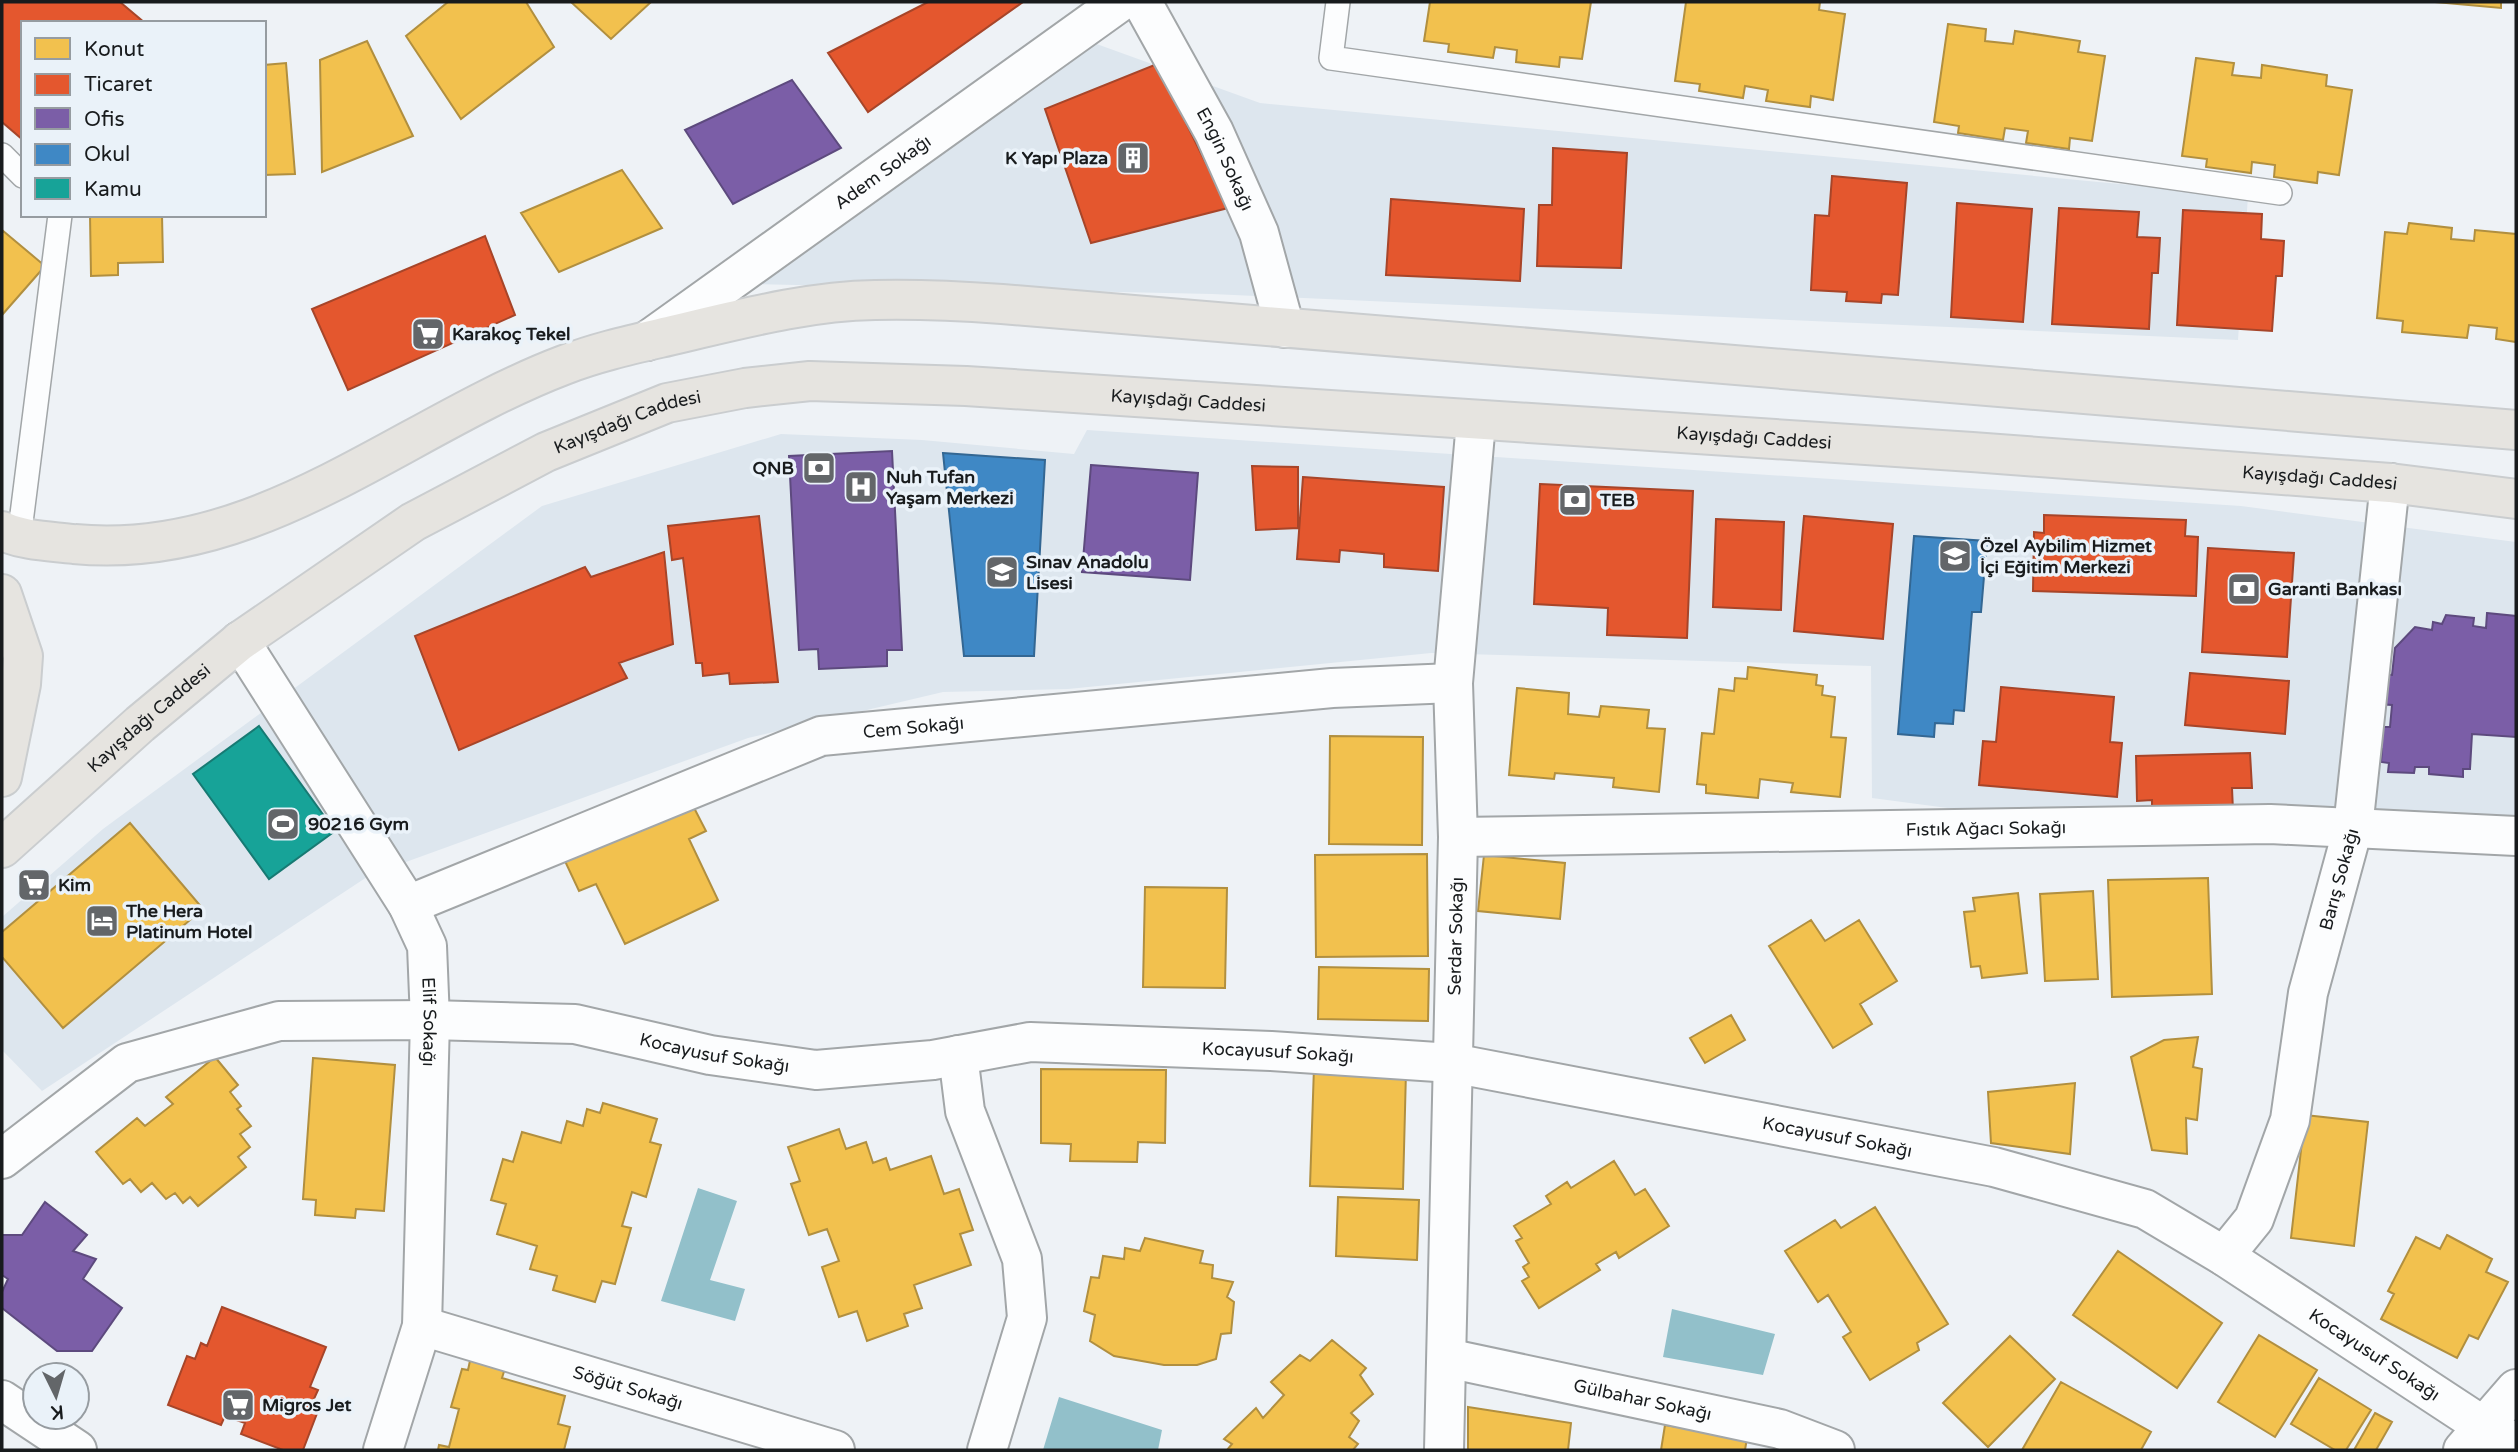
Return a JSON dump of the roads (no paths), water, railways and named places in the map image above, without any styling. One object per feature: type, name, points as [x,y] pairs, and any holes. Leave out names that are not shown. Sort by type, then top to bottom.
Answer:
[{"type":"main road","points":[[10,534],[107,547],[174,540],[247,522],[326,486],[504,392],[565,364],[647,341],[790,309],[873,300],[988,303],[2516,430]]},
{"type":"main road","name":"Kayışdağı Caddesi","points":[[2,848],[140,724],[240,641],[413,522],[546,452],[667,403],[745,388],[810,381],[966,386],[1476,422],[1972,452],[2390,483],[2516,499]]},
{"type":"main road","points":[[2,594],[23,656],[21,684],[2,778]]},
{"type":"street","name":"Adem Sokağı","points":[[647,341],[1120,2]]},
{"type":"street","name":"Engin Sokağı","points":[[1142,2],[1214,132],[1259,233],[1285,328]]},
{"type":"street","name":"Serdar Sokağı","points":[[1444,1450],[1458,837],[1452,683],[1476,422]]},
{"type":"street","name":"Barış Sokağı","points":[[2224,1256],[2254,1219],[2290,1120],[2308,993],[2353,828],[2390,483]]},
{"type":"street","name":"Elif Sokağı","points":[[240,641],[408,905],[427,946],[430,1020],[422,1325],[383,1450]]},
{"type":"street","name":"Cem Sokağı","points":[[408,905],[821,736],[1332,688],[1452,683]]},
{"type":"street","name":"Fıstık Ağacı Sokağı","points":[[1458,837],[2270,824],[2516,836]]},
{"type":"street","name":"Kocayusuf Sokağı","points":[[2,1159],[127,1063],[279,1021],[430,1020],[575,1024],[710,1055],[816,1070],[933,1060],[1030,1042],[1271,1051],[1452,1063],[1994,1167],[2145,1209],[2224,1256],[2473,1438],[2516,1443]]},
{"type":"street","points":[[958,1055],[965,1111],[1021,1259],[1027,1318],[987,1450]]},
{"type":"street","name":"Söğüt Sokağı","points":[[422,1325],[835,1450]]},
{"type":"street","name":"Gülbahar Sokağı","points":[[1447,1358],[1780,1429],[1835,1450]]},
{"type":"street","points":[[2473,1438],[2516,1389]]},
{"type":"street","points":[[2,1400],[74,1450]]},
{"type":"lane","points":[[1338,2],[1331,58],[2280,193]]},
{"type":"lane","points":[[2,155],[21,174]]},
{"type":"lane","points":[[10,534],[60,217]]},
{"type":"water","points":[[698,1188],[737,1201],[710,1280],[745,1289],[735,1321],[661,1301]]},
{"type":"water","points":[[1672,1309],[1775,1334],[1763,1375],[1663,1357]]},
{"type":"water","points":[[1059,1397],[1162,1430],[1158,1450],[1043,1450]]},
{"type":"place","name":"K Yapı Plaza","points":[[1133,158]]},
{"type":"place","name":"Karakoç Tekel","points":[[428,334]]},
{"type":"place","name":"QNB","points":[[819,468]]},
{"type":"place","name":"Nuh Tufan Yaşam Merkezi","points":[[861,487]]},
{"type":"place","name":"TEB","points":[[1575,500]]},
{"type":"place","name":"Özel Aybilim Hizmet İçi Eğitim Merkezi","points":[[1955,556]]},
{"type":"place","name":"Sınav Anadolu Lisesi","points":[[1002,572]]},
{"type":"place","name":"Garanti Bankası","points":[[2244,589]]},
{"type":"place","name":"90216 Gym","points":[[283,824]]},
{"type":"place","name":"Kim","points":[[34,885]]},
{"type":"place","name":"The Hera Platinum Hotel","points":[[102,921]]},
{"type":"place","name":"Migros Jet","points":[[238,1405]]}]
